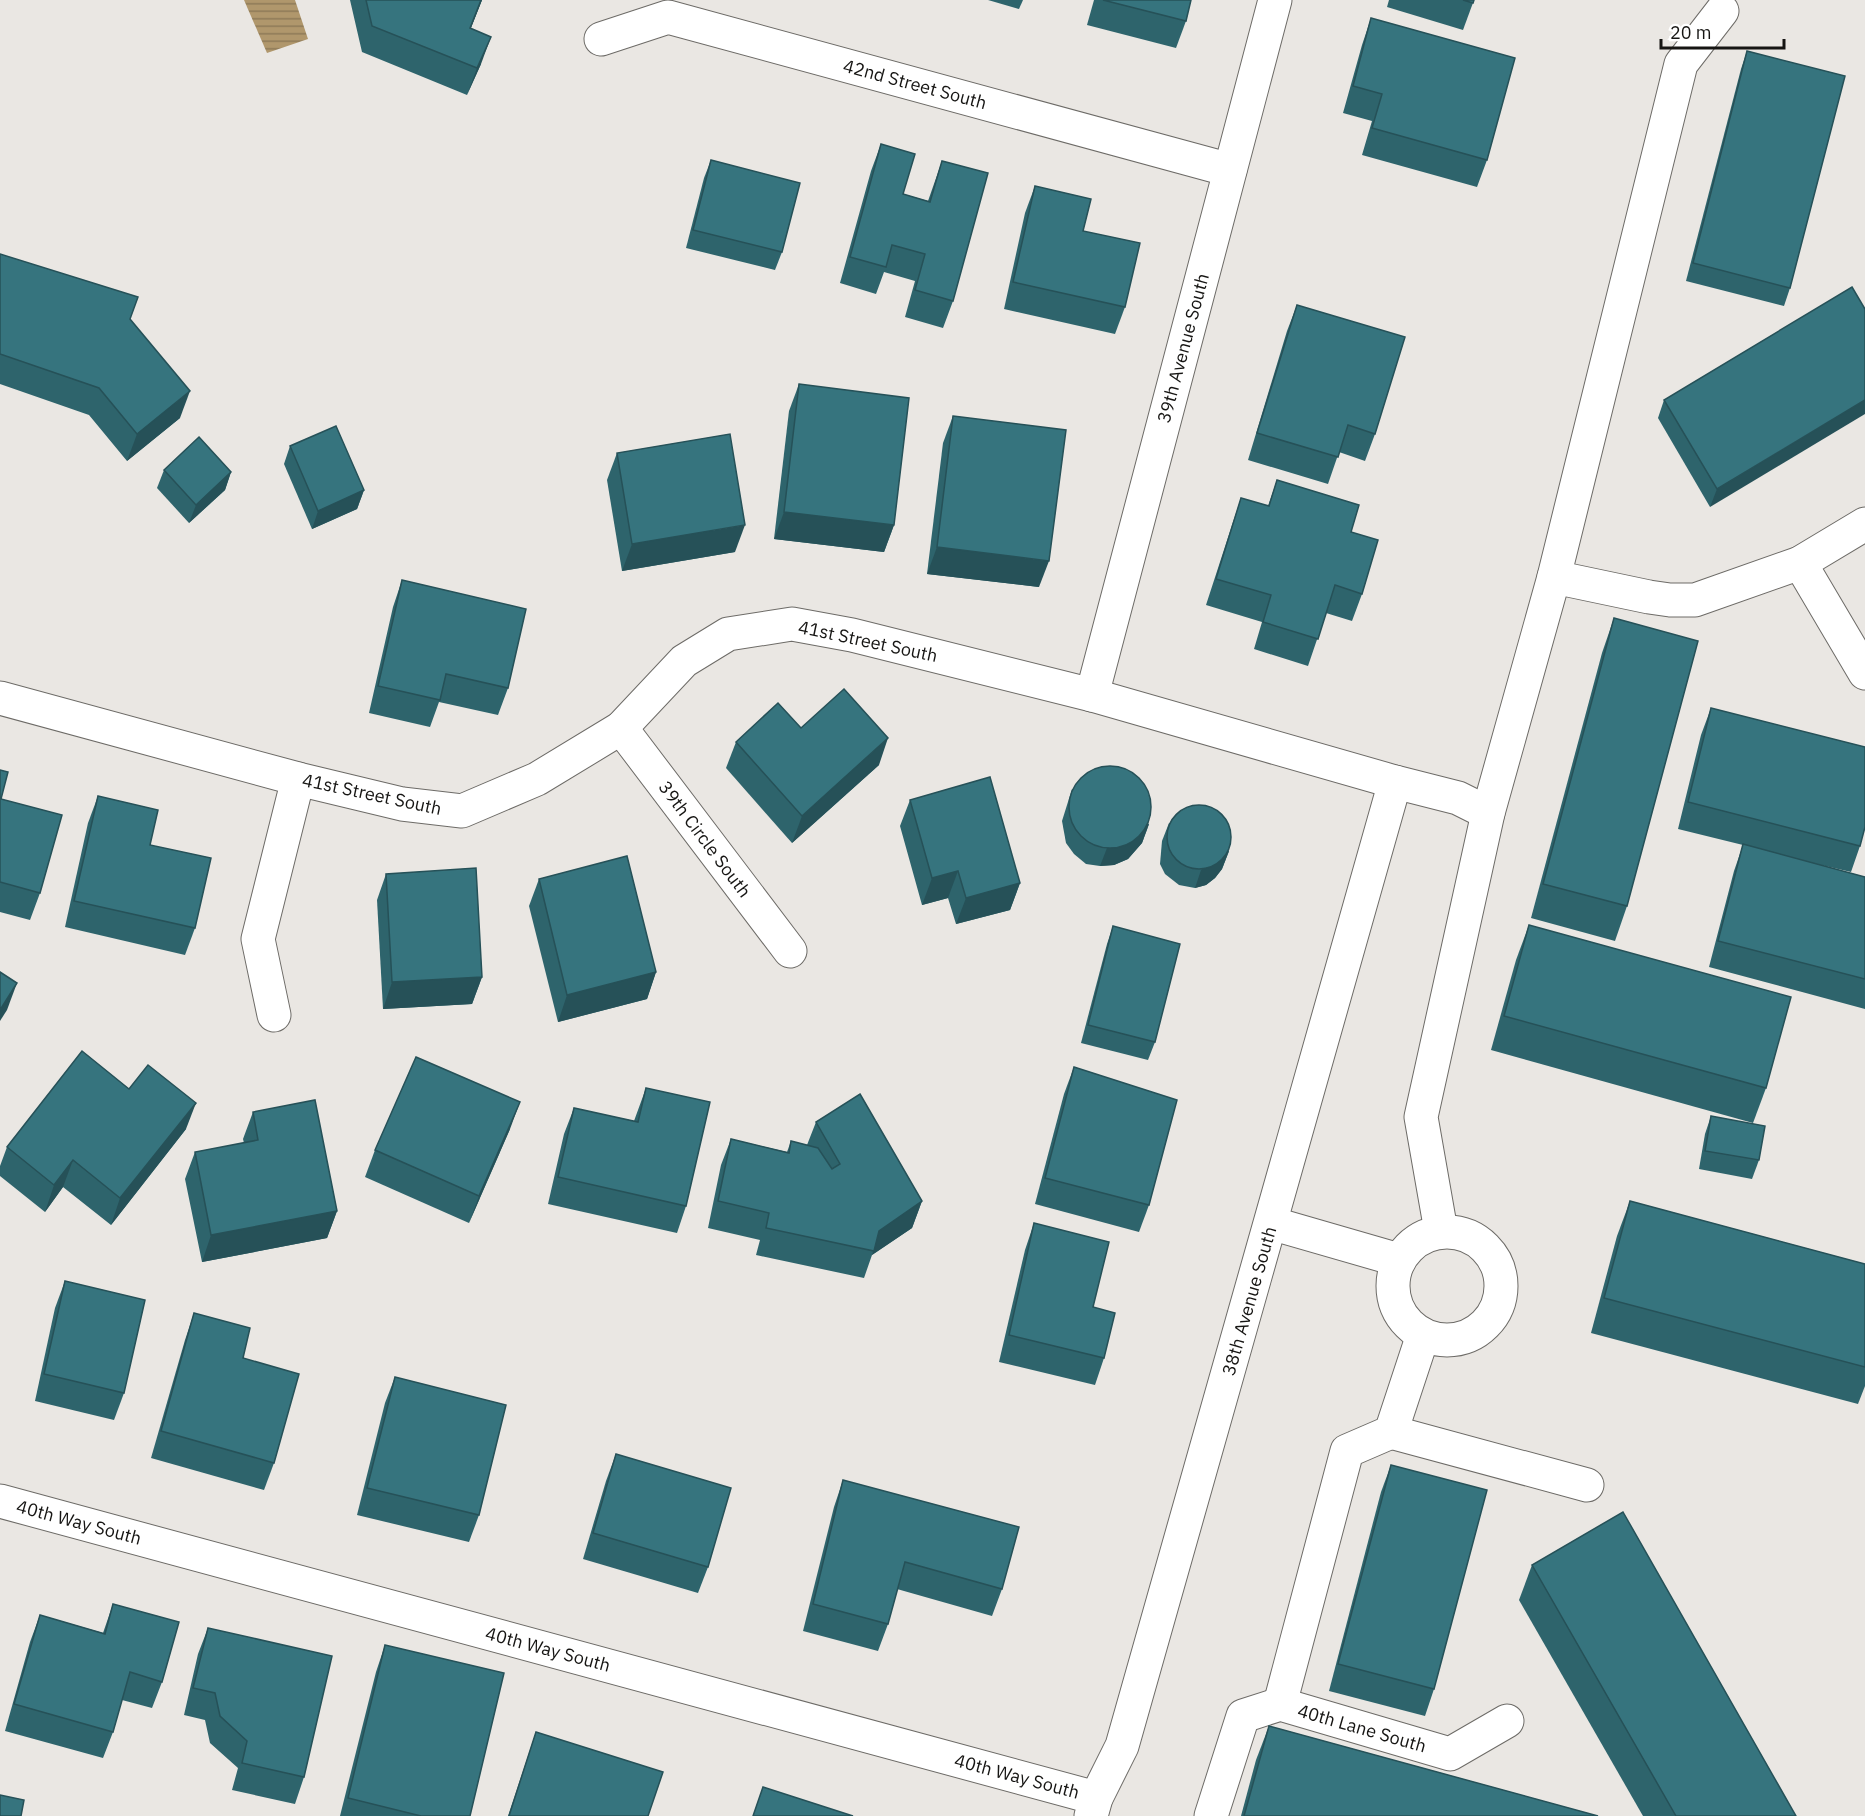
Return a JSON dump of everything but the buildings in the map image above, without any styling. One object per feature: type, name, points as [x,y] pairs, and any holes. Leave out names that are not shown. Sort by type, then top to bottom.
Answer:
[{"type":"street","name":"39th Avenue South","points":[[1092,695],[1275,0]]},
{"type":"street","points":[[1440,1231],[1421,1117],[1488,813],[1554,577],[1681,64],[1722,11]]},
{"type":"street","name":"42nd Street South","points":[[600,39],[668,17],[1230,170]]},
{"type":"street","points":[[1554,577],[1649,597],[1695,600],[1800,563],[1865,524]]},
{"type":"street","points":[[1800,563],[1865,673]]},
{"type":"street","name":"41st Street South","points":[[0,698],[298,779],[402,804],[462,811],[537,779],[621,728],[684,661],[719,639],[728,634],[792,624],[852,635],[1092,695],[1458,798],[1488,813]]},
{"type":"street","name":"39th Circle South","points":[[621,728],[790,951]]},
{"type":"street","points":[[274,1015],[258,939],[298,779]]},
{"type":"street","name":"38th Avenue South","points":[[1094,1807],[1122,1746],[1395,782]]},
{"type":"street","points":[[1271,1223],[1399,1260]]},
{"type":"street","points":[[1440,1231],[1459,1232],[1477,1239],[1491,1251],[1499,1268],[1502,1287],[1499,1305],[1490,1321],[1475,1334],[1457,1340],[1440,1340],[1423,1335],[1409,1325],[1399,1311],[1394,1294],[1393,1277],[1399,1260],[1409,1246],[1424,1236],[1440,1231]]},
{"type":"street","points":[[1391,1432],[1423,1335]]},
{"type":"street","points":[[1280,1704],[1347,1450],[1391,1432],[1587,1485]]},
{"type":"street","name":"40th Way South","points":[[0,1501],[1094,1807]]},
{"type":"street","name":"40th Lane South","points":[[1212,1816],[1243,1716],[1280,1704],[1450,1754],[1507,1722]]},
{"type":"shaded area","points":[[244,0],[295,0],[308,39],[267,53]]}]
